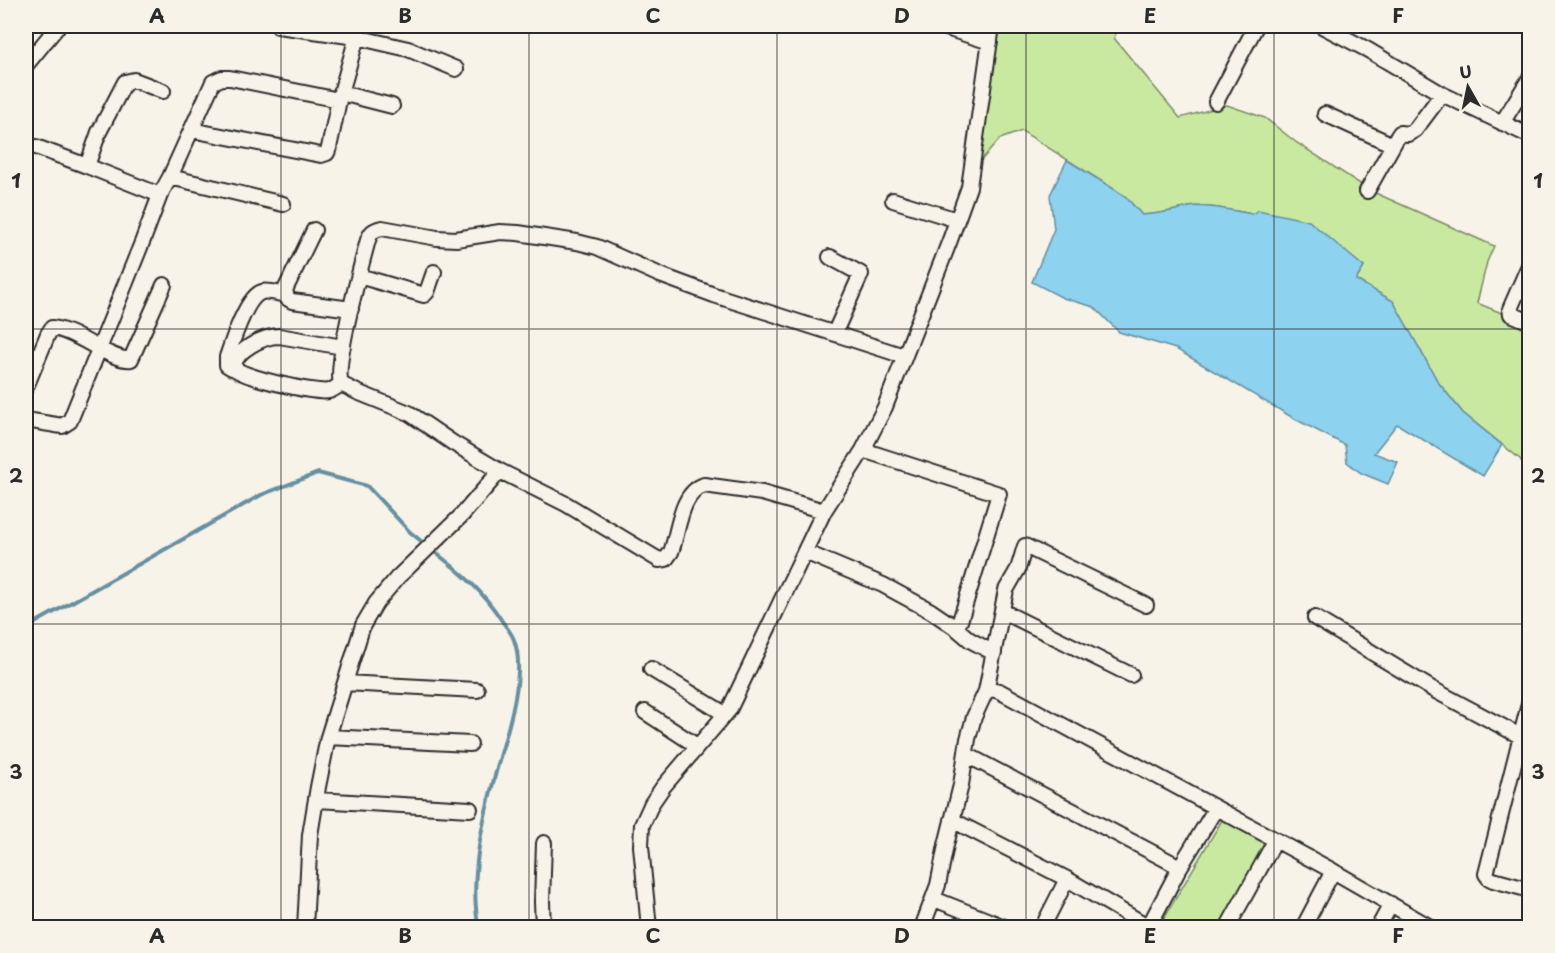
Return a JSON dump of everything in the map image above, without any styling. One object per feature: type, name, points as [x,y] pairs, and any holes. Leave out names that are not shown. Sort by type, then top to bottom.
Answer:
[{"type":"street","points":[[26,65],[58,26]]},
{"type":"street","points":[[278,26],[358,31],[456,69]]},
{"type":"street","points":[[940,26],[990,42]]},
{"type":"street","points":[[649,927],[640,834],[642,825],[652,803],[663,787],[725,714],[737,696],[824,511],[863,450],[885,407],[969,187],[992,26]]},
{"type":"street","points":[[1216,102],[1256,26]]},
{"type":"street","points":[[1322,26],[1442,94],[1530,136]]},
{"type":"street","points":[[191,130],[321,155],[327,153],[358,31]]},
{"type":"street","points":[[26,420],[62,426],[70,422],[160,195],[213,82],[222,78],[392,106]]},
{"type":"street","points":[[1502,123],[1530,78]]},
{"type":"street","points":[[87,166],[99,132],[124,82],[129,79],[134,80],[163,91]]},
{"type":"street","points":[[1367,191],[1400,134],[1410,134],[1420,126],[1442,94]]},
{"type":"street","points":[[1324,114],[1393,145]]},
{"type":"street","points":[[36,147],[160,195]]},
{"type":"street","points":[[170,177],[283,204]]},
{"type":"street","points":[[893,201],[957,220]]},
{"type":"street","points":[[341,384],[339,371],[343,347],[368,240],[371,232],[382,228],[437,238],[456,239],[500,232],[577,242],[597,247],[660,275],[714,295],[904,356]]},
{"type":"street","points":[[314,230],[285,290],[286,296],[292,301],[351,309]]},
{"type":"street","points":[[830,257],[861,274],[835,332]]},
{"type":"street","points":[[1530,263],[1510,309],[1511,314],[1530,322]]},
{"type":"street","points":[[359,276],[424,295],[434,272]]},
{"type":"street","points":[[26,387],[52,328],[80,338],[121,358],[131,359],[164,285]]},
{"type":"street","points":[[286,296],[264,291],[250,303],[227,357],[228,366],[244,375],[324,392],[341,384]]},
{"type":"street","points":[[234,368],[235,359],[262,338],[269,336],[343,347]]},
{"type":"street","points":[[341,384],[409,413],[500,471],[566,504],[659,560],[666,559],[671,552],[687,500],[697,487],[704,485],[762,493],[824,511]]},
{"type":"street","points":[[863,450],[999,494],[964,610],[956,628]]},
{"type":"street","points":[[305,927],[310,835],[328,737],[363,625],[376,603],[397,578],[444,533],[500,471]]},
{"type":"street","points":[[922,927],[934,899],[962,784],[968,739],[974,717],[986,691],[1006,590],[1018,569],[1025,546],[1146,605]]},
{"type":"street","points":[[805,552],[883,585],[931,611],[970,640],[994,653]]},
{"type":"street","points":[[1002,611],[1131,675]]},
{"type":"street","points":[[1315,618],[1434,690],[1520,736]]},
{"type":"street","points":[[651,669],[725,714]]},
{"type":"street","points":[[345,683],[477,690]]},
{"type":"street","points":[[986,691],[991,688],[999,691],[1432,927]]},
{"type":"street","points":[[1530,700],[1486,874],[1493,880],[1530,890]]},
{"type":"street","points":[[645,712],[697,746]]},
{"type":"street","points":[[328,737],[470,744]]},
{"type":"street","points":[[967,754],[1180,867]]},
{"type":"street","points":[[317,800],[470,809]]},
{"type":"street","points":[[952,820],[1067,879],[1149,927],[1180,867],[1216,808]]},
{"type":"street","points":[[1227,927],[1275,841]]},
{"type":"street","points":[[543,927],[544,843]]},
{"type":"street","points":[[1303,927],[1333,871]]},
{"type":"street","points":[[1042,927],[1067,879]]},
{"type":"street","points":[[934,899],[1007,927]]},
{"type":"street","points":[[1378,927],[1391,904]]},
{"type":"green space","points":[[993,26],[1119,26],[1114,38],[1180,118],[1227,105],[1265,118],[1297,143],[1371,191],[1494,246],[1487,262],[1477,303],[1529,324],[1529,473],[1520,459],[1463,413],[1438,382],[1393,301],[1356,280],[1364,267],[1252,214],[1195,206],[1142,215],[1125,196],[1022,131],[1000,139],[968,175]]},
{"type":"green space","points":[[1225,815],[1275,843],[1228,927],[1158,928]]},
{"type":"water","points":[[1067,160],[1125,196],[1142,215],[1203,206],[1252,214],[1258,210],[1309,221],[1364,267],[1356,280],[1393,301],[1438,382],[1463,413],[1502,445],[1483,476],[1397,424],[1374,453],[1398,462],[1388,484],[1361,473],[1347,462],[1345,445],[1295,419],[1176,349],[1119,332],[1094,307],[1063,298],[1032,282],[1054,229],[1050,195]]},
{"type":"waterway","points":[[26,628],[261,495],[318,473],[367,486],[410,532],[426,545]]},
{"type":"waterway","points":[[432,550],[487,600],[512,635],[517,653],[515,698],[480,842],[475,886],[479,928]]}]
